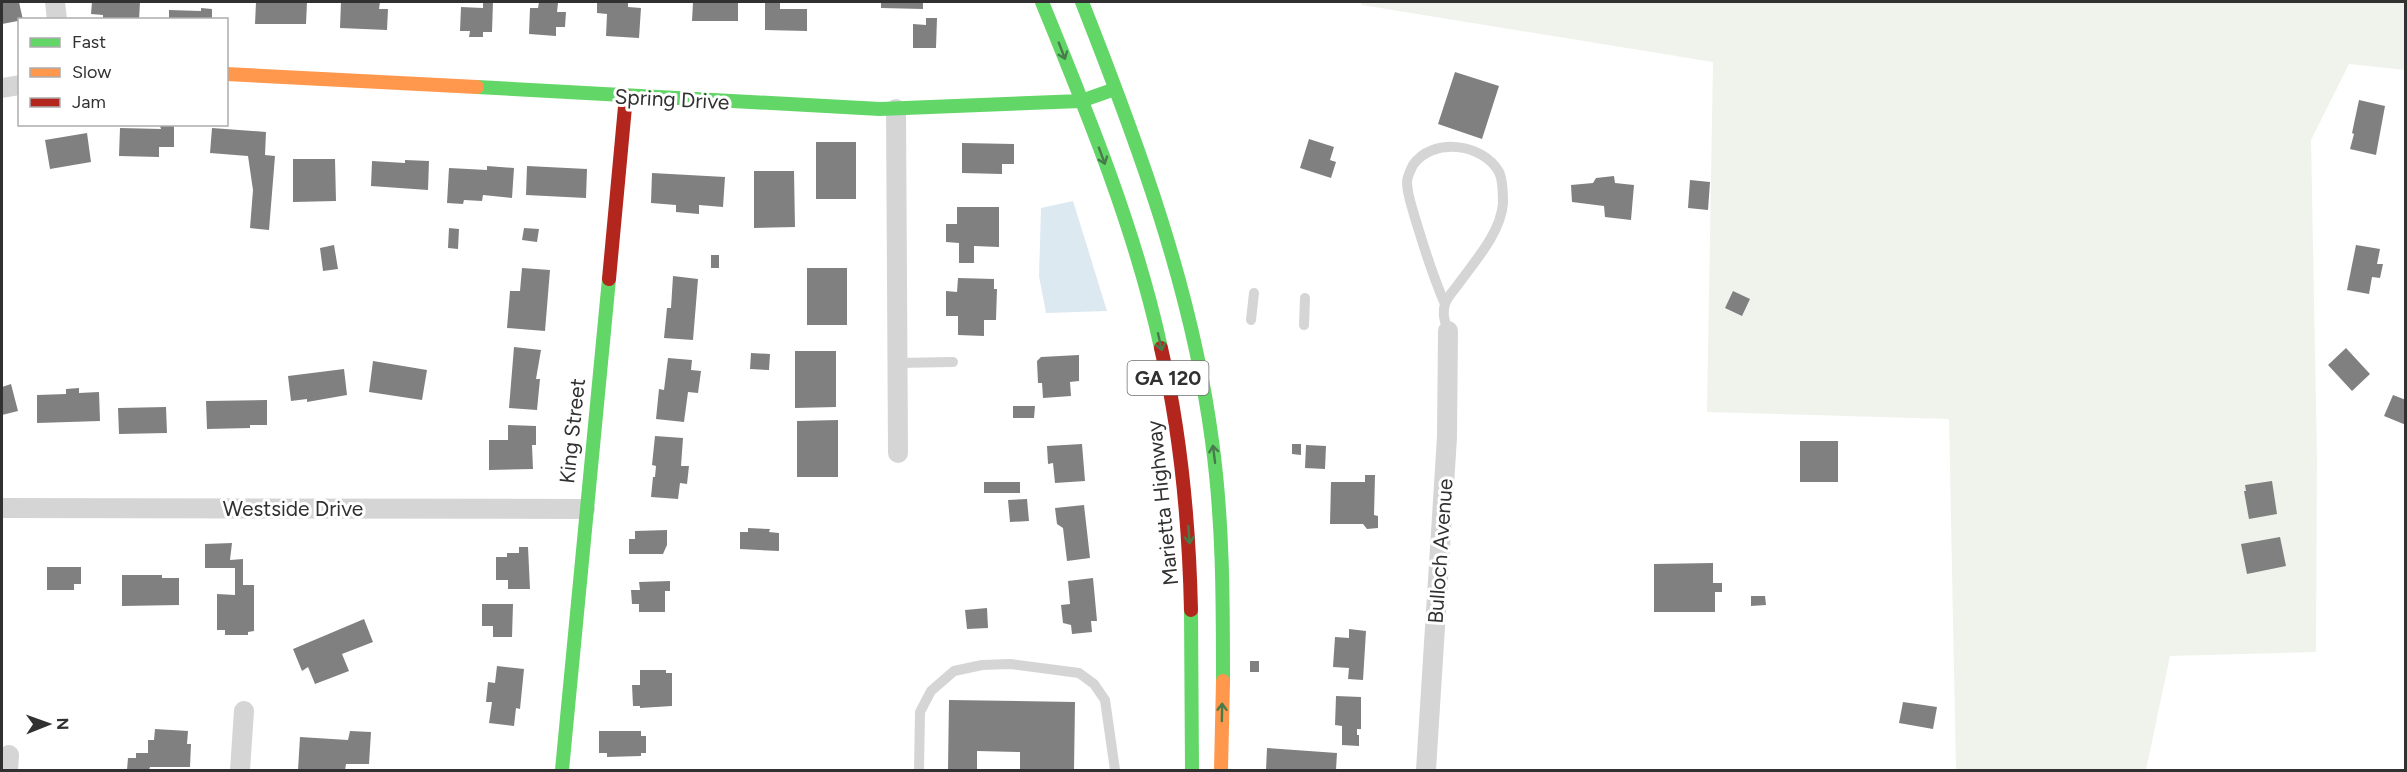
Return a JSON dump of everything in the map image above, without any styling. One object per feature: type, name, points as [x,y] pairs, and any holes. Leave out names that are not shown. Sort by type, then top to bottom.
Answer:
[{"type":"main road","name":"Marietta Highway","points":[[1042,2],[1139,261],[1153,309],[1172,399],[1186,498],[1192,594],[1192,771]]},
{"type":"main road","name":"GA 120","points":[[1082,2],[1156,199],[1173,253],[1197,353],[1212,440],[1221,528],[1224,588],[1221,771]]},
{"type":"main road","name":"Spring Drive","points":[[228,74],[896,109],[1081,102],[1114,89]]},
{"type":"main road","name":"King Street","points":[[562,771],[585,509],[626,96]]},
{"type":"street","points":[[55,2],[57,18]]},
{"type":"street","points":[[2,88],[18,85]]},
{"type":"street","points":[[896,109],[898,453]]},
{"type":"street","name":"Bulloch Avenue","points":[[1426,771],[1447,437],[1448,331]]},
{"type":"street","name":"Westside Drive","points":[[2,508],[585,509]]},
{"type":"street","points":[[240,771],[244,711]]},
{"type":"lane","points":[[1445,303],[1484,248],[1501,216],[1503,201],[1503,187],[1499,171],[1482,154],[1462,147],[1442,147],[1426,153],[1413,165],[1407,181],[1410,201],[1430,270],[1445,303],[1444,318],[1448,331]]},
{"type":"lane","points":[[1251,320],[1254,292]]},
{"type":"lane","points":[[1304,325],[1305,298]]},
{"type":"lane","points":[[897,363],[953,362]]},
{"type":"lane","points":[[919,771],[920,712],[931,691],[954,672],[982,665],[1010,664],[1079,673],[1094,684],[1105,700],[1115,771]]},
{"type":"shaded area","points":[[1360,2],[2405,2],[2405,70],[2349,64],[2311,140],[2317,458],[2316,652],[2170,656],[2146,770],[1956,770],[1949,419],[1707,412],[1713,62],[1362,5]]},
{"type":"shaded area","points":[[1073,201],[1107,311],[1046,313],[1039,276],[1041,208]]},
{"type":"building","points":[[2,2],[19,2],[23,18],[2,24]]},
{"type":"building","points":[[92,2],[140,2],[139,18],[103,18],[103,15],[91,14]]},
{"type":"building","points":[[256,2],[307,2],[306,24],[255,24]]},
{"type":"building","points":[[341,2],[380,2],[379,9],[388,9],[387,30],[340,28]]},
{"type":"building","points":[[483,2],[493,2],[492,32],[483,32],[483,37],[469,37],[470,31],[460,31],[461,7],[483,8]]},
{"type":"building","points":[[539,2],[558,3],[557,12],[566,12],[565,27],[556,27],[556,36],[529,34],[530,8],[538,8]]},
{"type":"building","points":[[597,2],[628,2],[628,7],[641,8],[639,38],[606,36],[607,14],[597,13]]},
{"type":"building","points":[[693,2],[738,2],[738,21],[692,21]]},
{"type":"building","points":[[765,2],[780,2],[780,9],[807,9],[807,31],[765,30]]},
{"type":"building","points":[[881,2],[923,2],[923,9],[881,8]]},
{"type":"building","points":[[201,8],[212,9],[212,18],[169,18],[169,10],[201,11]]},
{"type":"building","points":[[926,18],[937,18],[936,48],[913,48],[913,24],[926,25]]},
{"type":"building","points":[[1455,72],[1499,86],[1482,139],[1438,124]]},
{"type":"building","points":[[2359,100],[2385,106],[2376,155],[2350,149]]},
{"type":"building","points":[[160,126],[174,126],[174,147],[159,147],[159,157],[119,156],[120,128],[161,129]]},
{"type":"building","points":[[212,128],[266,132],[265,155],[275,156],[269,230],[250,228],[253,190],[248,156],[210,153]]},
{"type":"building","points":[[87,133],[91,162],[50,169],[45,140]]},
{"type":"building","points":[[1309,139],[1334,147],[1330,160],[1336,162],[1331,178],[1300,168]]},
{"type":"building","points":[[816,142],[856,142],[856,199],[816,199]]},
{"type":"building","points":[[962,143],[1014,144],[1014,164],[1002,164],[1002,174],[962,173]]},
{"type":"building","points":[[293,159],[335,159],[336,201],[293,202]]},
{"type":"building","points":[[405,160],[429,161],[428,190],[371,186],[372,161],[405,163]]},
{"type":"building","points":[[487,166],[514,168],[512,198],[483,195],[482,201],[464,200],[463,204],[447,203],[449,168],[487,170]]},
{"type":"building","points":[[527,166],[587,169],[586,198],[526,195]]},
{"type":"building","points":[[754,171],[794,171],[795,227],[754,228]]},
{"type":"building","points":[[652,173],[725,177],[723,207],[699,205],[699,214],[676,212],[676,205],[651,203]]},
{"type":"building","points":[[1614,176],[1615,183],[1634,185],[1631,220],[1605,217],[1604,206],[1572,202],[1571,185],[1593,183],[1596,178]]},
{"type":"building","points":[[1690,180],[1710,182],[1708,210],[1688,208]]},
{"type":"building","points":[[957,207],[999,207],[999,247],[974,246],[974,263],[959,263],[959,243],[946,242],[946,224],[957,224]]},
{"type":"building","points":[[449,228],[459,229],[458,249],[448,248]]},
{"type":"building","points":[[524,228],[539,229],[537,242],[522,240]]},
{"type":"building","points":[[334,245],[338,269],[323,271],[320,248]]},
{"type":"building","points":[[2356,245],[2380,249],[2377,264],[2383,264],[2380,278],[2372,277],[2369,294],[2347,290]]},
{"type":"building","points":[[711,255],[719,255],[719,268],[711,268]]},
{"type":"building","points":[[522,268],[550,270],[545,331],[507,328],[510,291],[520,291]]},
{"type":"building","points":[[807,268],[847,268],[847,325],[807,325]]},
{"type":"building","points":[[673,276],[698,279],[693,340],[664,338],[667,308],[671,308]]},
{"type":"building","points":[[958,278],[994,279],[994,289],[997,289],[996,320],[984,320],[984,336],[958,335],[958,316],[946,316],[946,291],[957,292]]},
{"type":"building","points":[[1733,291],[1750,299],[1742,316],[1725,308]]},
{"type":"building","points":[[514,347],[541,350],[536,379],[540,379],[537,410],[509,408]]},
{"type":"building","points":[[2346,348],[2370,374],[2352,391],[2328,365]]},
{"type":"building","points":[[795,351],[836,351],[836,407],[795,408]]},
{"type":"building","points":[[751,353],[770,354],[769,370],[750,369]]},
{"type":"building","points":[[1079,355],[1079,381],[1070,382],[1071,396],[1043,398],[1042,383],[1038,383],[1037,361],[1041,357]]},
{"type":"building","points":[[668,358],[692,360],[691,370],[701,371],[698,393],[688,392],[684,422],[656,419],[659,389],[664,390]]},
{"type":"building","points":[[373,361],[427,370],[422,400],[369,392]]},
{"type":"building","points":[[344,369],[347,395],[307,402],[307,399],[291,401],[288,376]]},
{"type":"building","points":[[11,384],[18,411],[2,415],[2,387]]},
{"type":"building","points":[[79,388],[79,393],[99,392],[100,421],[37,423],[37,395],[66,394],[66,389]]},
{"type":"building","points":[[2393,395],[2406,400],[2406,425],[2384,416]]},
{"type":"building","points":[[267,400],[267,425],[250,425],[250,428],[207,429],[206,401]]},
{"type":"building","points":[[1013,406],[1035,406],[1034,418],[1013,418]]},
{"type":"building","points":[[166,407],[167,433],[119,434],[118,408]]},
{"type":"building","points":[[838,420],[838,477],[797,477],[797,421]]},
{"type":"building","points":[[508,425],[536,426],[536,445],[532,445],[533,469],[489,470],[489,440],[508,440]]},
{"type":"building","points":[[655,436],[683,438],[681,466],[689,466],[687,484],[680,483],[678,499],[651,497],[656,466],[652,465]]},
{"type":"building","points":[[1800,441],[1838,441],[1838,482],[1800,482]]},
{"type":"building","points":[[1082,444],[1085,481],[1055,483],[1053,463],[1048,464],[1047,446]]},
{"type":"building","points":[[1292,444],[1301,444],[1301,455],[1292,454]]},
{"type":"building","points":[[1306,445],[1326,446],[1325,469],[1305,468]]},
{"type":"building","points":[[1365,475],[1375,475],[1374,515],[1378,516],[1378,528],[1367,529],[1363,524],[1330,524],[1331,482],[1365,482]]},
{"type":"building","points":[[2272,481],[2277,514],[2249,519],[2245,485]]},
{"type":"building","points":[[984,482],[1020,482],[1020,493],[984,493]]},
{"type":"building","points":[[1027,499],[1029,521],[1010,522],[1008,500]]},
{"type":"building","points":[[1084,505],[1090,558],[1067,561],[1063,528],[1057,524],[1055,508]]},
{"type":"building","points":[[748,528],[770,529],[769,532],[779,533],[779,551],[740,549],[740,532],[748,532]]},
{"type":"building","points":[[667,530],[667,545],[663,554],[629,554],[629,539],[635,539],[635,531]]},
{"type":"building","points":[[2280,537],[2286,566],[2247,574],[2241,544]]},
{"type":"building","points":[[232,543],[230,560],[243,559],[243,585],[254,585],[254,631],[248,632],[248,635],[225,635],[225,630],[217,630],[217,594],[235,595],[235,568],[205,568],[205,544]]},
{"type":"building","points":[[519,547],[528,547],[530,589],[508,589],[508,580],[496,580],[496,557],[507,557],[507,553],[519,553]]},
{"type":"building","points":[[1713,563],[1713,583],[1722,583],[1722,592],[1715,592],[1715,612],[1654,612],[1654,564]]},
{"type":"building","points":[[47,567],[81,567],[81,584],[74,584],[74,590],[47,590]]},
{"type":"building","points":[[122,575],[162,575],[162,578],[179,578],[179,605],[122,606]]},
{"type":"building","points":[[1093,578],[1097,621],[1091,621],[1092,632],[1072,634],[1071,625],[1063,623],[1061,605],[1070,604],[1068,581]]},
{"type":"building","points":[[670,581],[670,591],[665,591],[665,612],[639,612],[639,604],[632,604],[631,590],[640,590],[639,582]]},
{"type":"building","points":[[1751,596],[1765,596],[1766,605],[1751,606]]},
{"type":"building","points":[[482,604],[513,604],[512,637],[493,637],[493,626],[482,626]]},
{"type":"building","points":[[987,608],[988,628],[967,629],[965,610]]},
{"type":"building","points":[[364,619],[373,642],[342,654],[349,671],[315,684],[308,667],[302,671],[293,649]]},
{"type":"building","points":[[1349,629],[1366,631],[1363,680],[1348,679],[1349,668],[1333,667],[1335,637],[1349,638]]},
{"type":"building","points":[[1250,661],[1259,661],[1259,672],[1250,672]]},
{"type":"building","points":[[497,666],[524,669],[520,709],[516,708],[514,726],[489,723],[492,702],[486,702],[488,682],[495,683]]},
{"type":"building","points":[[640,670],[666,670],[666,673],[672,673],[672,706],[640,708],[640,706],[633,706],[632,685],[640,685]]},
{"type":"building","points":[[1336,696],[1361,697],[1361,729],[1357,729],[1359,746],[1342,745],[1342,726],[1335,725]]},
{"type":"building","points":[[949,700],[1075,702],[1074,770],[1020,770],[1020,752],[977,751],[977,770],[948,770]]},
{"type":"building","points":[[1903,702],[1937,707],[1933,729],[1899,723]]},
{"type":"building","points":[[155,729],[188,731],[187,744],[191,744],[190,767],[150,767],[149,770],[127,770],[128,758],[136,758],[136,753],[148,753],[148,740],[154,740]]},
{"type":"building","points":[[350,731],[371,732],[369,764],[346,764],[345,770],[298,770],[300,737],[348,740]]},
{"type":"building","points":[[599,731],[641,731],[641,736],[646,736],[646,753],[641,753],[641,756],[607,757],[607,753],[599,753]]},
{"type":"building","points":[[1267,748],[1337,753],[1336,770],[1266,770]]},
{"type":"traffic: fast","points":[[1042,2],[1109,172],[1138,259],[1161,348]]},
{"type":"traffic: fast","points":[[1082,2],[1123,109],[1160,218],[1177,273],[1203,384],[1216,471],[1220,531],[1223,681]]},
{"type":"traffic: fast","points":[[477,87],[880,109],[1081,101],[1115,89]]},
{"type":"traffic: fast","points":[[562,770],[609,279]]},
{"type":"traffic: fast","points":[[1191,610],[1192,770]]},
{"type":"traffic: slow","points":[[228,74],[477,87]]},
{"type":"traffic: slow","points":[[1221,770],[1223,681]]},
{"type":"traffic: jam","points":[[609,279],[626,96]]},
{"type":"traffic: jam","points":[[1161,348],[1174,413],[1183,478],[1191,610]]}]
